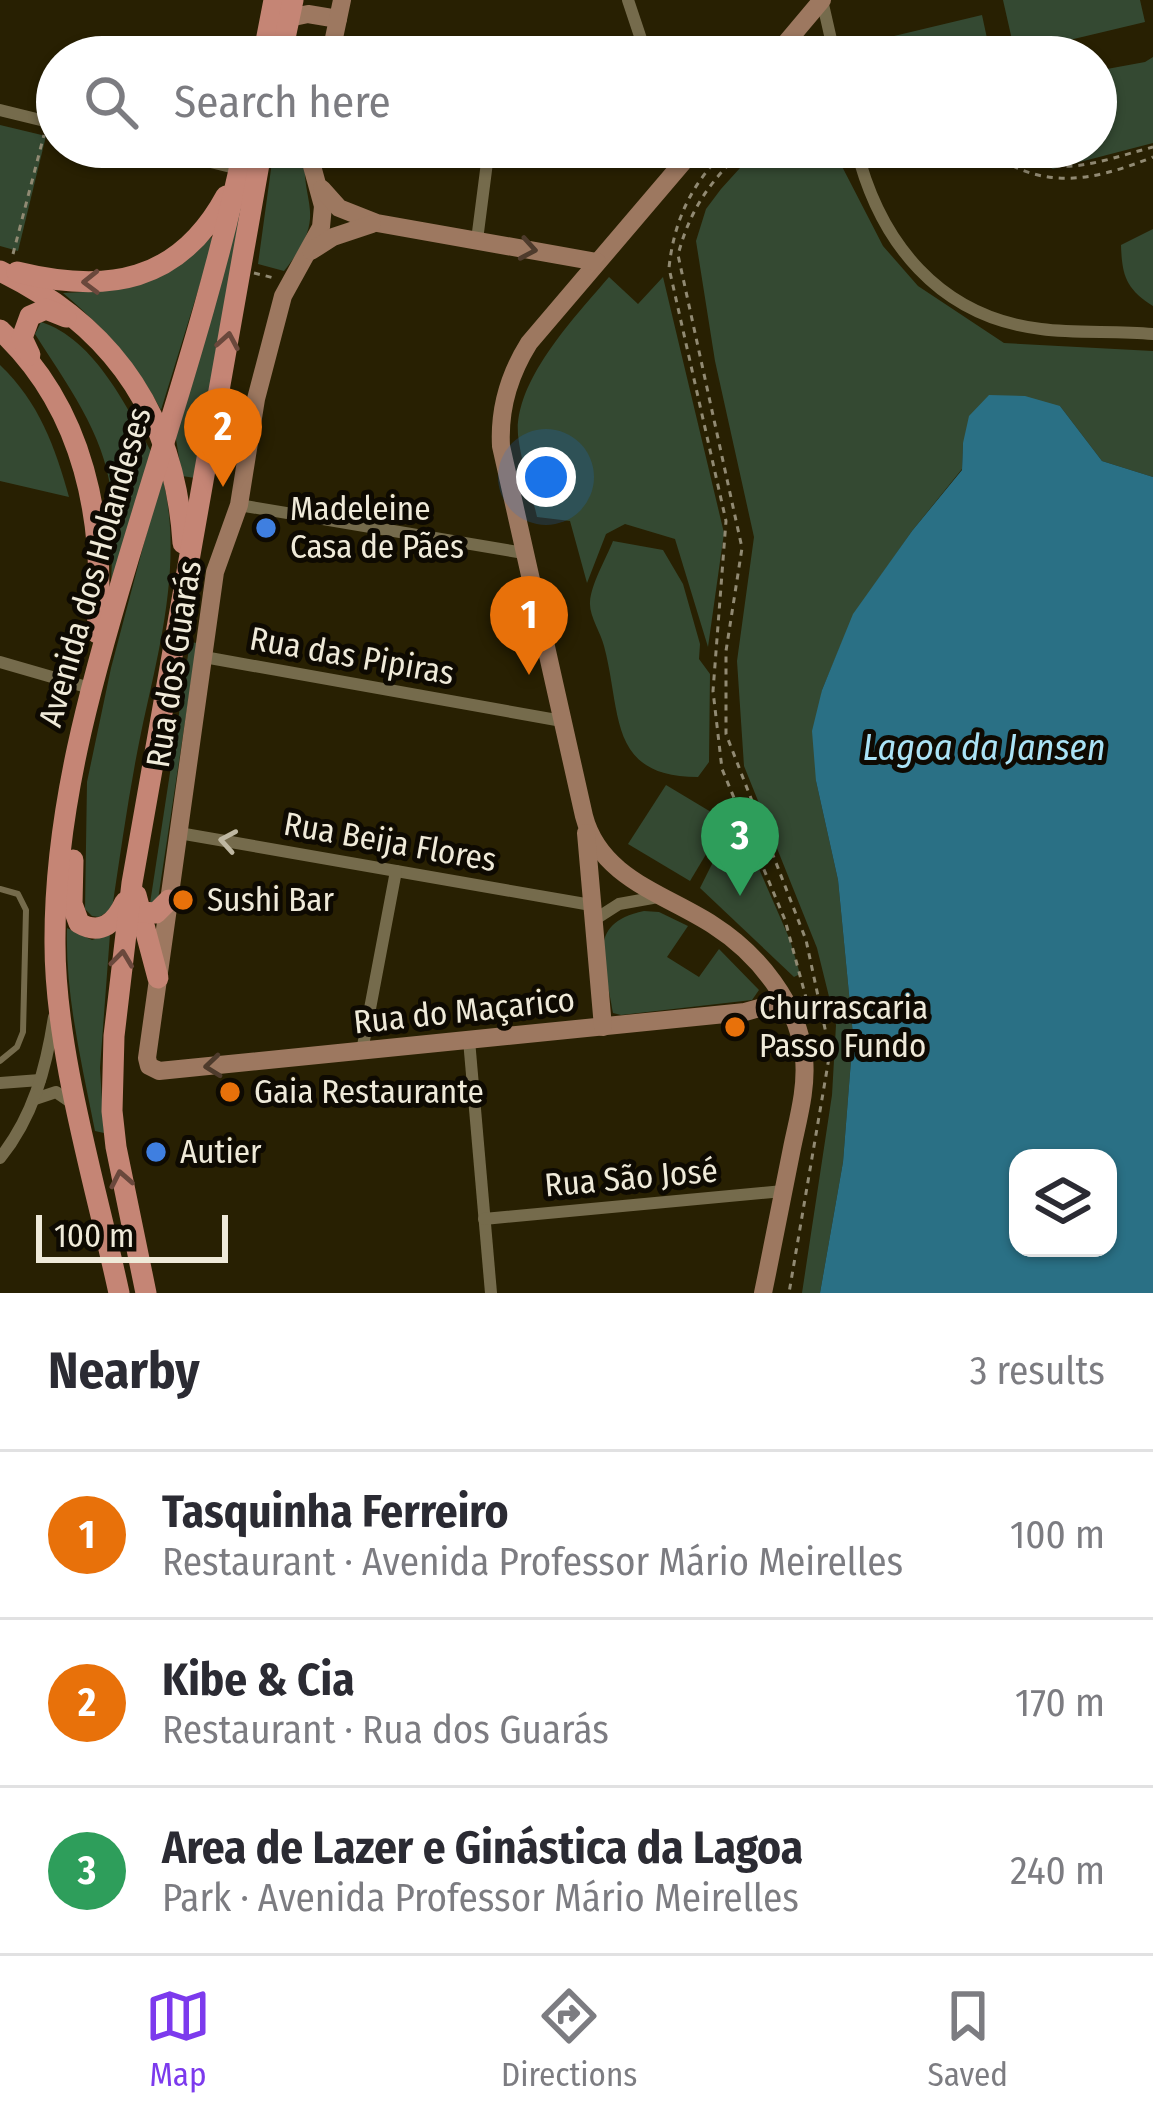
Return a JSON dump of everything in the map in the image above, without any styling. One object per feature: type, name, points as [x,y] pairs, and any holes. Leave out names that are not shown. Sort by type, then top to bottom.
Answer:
[{"type":"main road","points":[[266,36],[274,0]]},
{"type":"main road","points":[[4,264],[47,279],[91,283],[124,280],[158,269],[201,235],[237,168]]},
{"type":"main road","name":"Avenida dos Holandeses","points":[[119,1293],[58,992],[55,922],[72,781],[90,688],[218,263],[240,168]]},
{"type":"main road","points":[[146,1293],[118,1168],[112,1111],[114,1036],[132,883],[258,168]]},
{"type":"main road","points":[[4,264],[92,332],[135,385],[162,438],[179,502],[184,580]]},
{"type":"main road","points":[[90,688],[99,606],[99,543],[90,489],[73,435],[26,349],[22,332],[30,316],[46,309],[92,332]]},
{"type":"main road","points":[[0,331],[48,387],[73,435]]},
{"type":"main road","points":[[72,781],[76,920],[95,929],[110,924],[132,883]]},
{"type":"main road","points":[[132,883],[158,978]]},
{"type":"main road","points":[[141,912],[156,913],[169,900]]},
{"type":"street","points":[[628,0],[640,36]]},
{"type":"street","points":[[791,36],[822,0]]},
{"type":"street","points":[[822,0],[830,36]]},
{"type":"street","points":[[291,9],[308,14],[339,5],[334,36]]},
{"type":"street","points":[[0,110],[36,119]]},
{"type":"street","points":[[313,168],[318,184],[339,208],[377,224],[597,262]]},
{"type":"street","points":[[477,240],[486,168]]},
{"type":"street","points":[[603,1027],[584,816],[501,446],[504,401],[513,371],[529,343],[674,168]]},
{"type":"street","points":[[861,168],[890,236],[925,275],[966,307],[1041,329],[1153,334]]},
{"type":"street","name":"Rua dos Guarás","points":[[149,1066],[215,572],[238,506],[256,399],[288,282],[319,234],[323,214],[318,184]]},
{"type":"street","points":[[307,255],[333,237],[377,224]]},
{"type":"street","points":[[238,506],[524,553]]},
{"type":"street","name":"Rua das Pipiras","points":[[204,657],[562,721]]},
{"type":"street","points":[[0,662],[90,688]]},
{"type":"street","points":[[584,816],[608,861],[712,924],[744,949],[784,1001],[798,1030],[805,1063],[763,1293]]},
{"type":"street","name":"Rua Beija Flores","points":[[179,833],[396,871],[592,913]]},
{"type":"street","points":[[362,1051],[396,871]]},
{"type":"street","points":[[592,913],[662,896]]},
{"type":"street","points":[[0,1159],[21,1130],[34,1100],[58,992]]},
{"type":"street","name":"Rua do Maçarico","points":[[149,1066],[159,1071],[603,1027],[745,1012],[784,1001]]},
{"type":"street","points":[[469,1040],[491,1293]]},
{"type":"street","points":[[0,1083],[40,1080]]},
{"type":"street","points":[[34,1100],[49,1093],[64,1095],[80,1115]]},
{"type":"street","name":"Rua São José","points":[[484,1219],[784,1191]]},
{"type":"lane","points":[[0,889],[18,894],[26,910],[23,1032],[17,1047],[0,1061]]},
{"type":"path","points":[[1117,156],[1153,146]]},
{"type":"path","points":[[1014,168],[1056,181],[1120,170],[1153,158]]},
{"type":"path","points":[[4,264],[37,168]]},
{"type":"path","points":[[708,168],[684,206],[672,238],[669,268],[727,520],[713,691],[722,770],[785,920],[812,1025]]},
{"type":"path","points":[[724,168],[687,220],[678,255],[742,548],[726,650],[726,734],[806,940],[830,1052],[789,1293]]},
{"type":"path","points":[[252,272],[288,282]]},
{"type":"path","points":[[794,1214],[817,1082]]},
{"type":"green space","points":[[1003,0],[1140,0],[1145,22],[1086,36],[1011,36]]},
{"type":"green space","points":[[982,15],[986,36],[894,36]]},
{"type":"green space","points":[[1153,57],[1153,143],[1117,152],[1117,67]]},
{"type":"green space","points":[[0,125],[36,134],[38,168],[18,251],[0,246]]},
{"type":"green space","points":[[251,168],[195,478],[182,476],[175,433]]},
{"type":"green space","points":[[271,168],[305,168],[310,208],[307,234],[284,271],[258,264]]},
{"type":"green space","points":[[740,168],[843,168],[883,246],[918,286],[1004,343],[1153,351],[1153,477],[1102,461],[1060,406],[963,443],[962,469],[854,614],[822,690],[816,781],[838,880],[853,1035],[843,1162],[820,1293],[802,1293],[832,1095],[836,1025],[817,948],[744,766],[737,661],[754,537],[715,361],[696,241],[706,209]]},
{"type":"green space","points":[[1153,229],[1153,306],[1127,281],[1121,245]]},
{"type":"green space","points":[[212,237],[161,410],[118,347],[63,293],[103,291],[160,277]]},
{"type":"green space","points":[[609,277],[638,304],[663,277],[724,533],[708,647],[675,539],[625,524],[606,534],[587,583],[570,521],[537,517],[519,445],[519,414],[536,371]]},
{"type":"green space","points":[[41,322],[78,343],[94,359],[153,455],[111,585],[107,470],[82,409],[35,334]]},
{"type":"green space","points":[[0,365],[44,426],[69,497],[0,481]]},
{"type":"green space","points":[[162,475],[171,540],[161,637],[112,909],[92,916],[85,909],[87,782],[111,668]]},
{"type":"green space","points":[[613,541],[663,550],[683,584],[700,644],[699,659],[710,674],[709,762],[698,777],[647,766],[624,737],[604,646],[590,607],[593,587]]},
{"type":"green space","points":[[190,642],[197,643],[157,906],[149,910]]},
{"type":"green space","points":[[666,785],[726,821],[690,881],[628,844]]},
{"type":"green space","points":[[736,816],[790,940],[800,974],[794,977],[700,888]]},
{"type":"green space","points":[[659,912],[688,926],[667,957],[699,977],[719,949],[759,990],[752,1000],[613,1013],[604,963],[606,936],[625,917]]},
{"type":"green space","points":[[67,928],[92,940],[110,934],[100,1068],[104,1133],[95,1131],[80,1055]]},
{"type":"water","name":"Lagoa da Jansen","points":[[989,395],[1025,396],[1060,406],[1102,461],[1153,477],[1153,1293],[820,1293],[843,1162],[853,1035],[838,880],[816,781],[812,731],[822,690],[853,614],[962,470],[969,416]]},
{"type":"place","name":"Kibe & Cia","points":[[223,487]]},
{"type":"place","name":"Madeleine Casa de Pães","points":[[266,528]]},
{"type":"place","name":"Tasquinha Ferreiro","points":[[529,675]]},
{"type":"place","name":"Area de Lazer e Ginástica da Lagoa","points":[[740,896]]},
{"type":"place","name":"Sushi Bar","points":[[183,900]]},
{"type":"place","name":"Churrascaria Passo Fundo","points":[[735,1027]]},
{"type":"place","name":"Gaia Restaurante","points":[[230,1092]]},
{"type":"place","name":"Autier","points":[[156,1152]]}]
